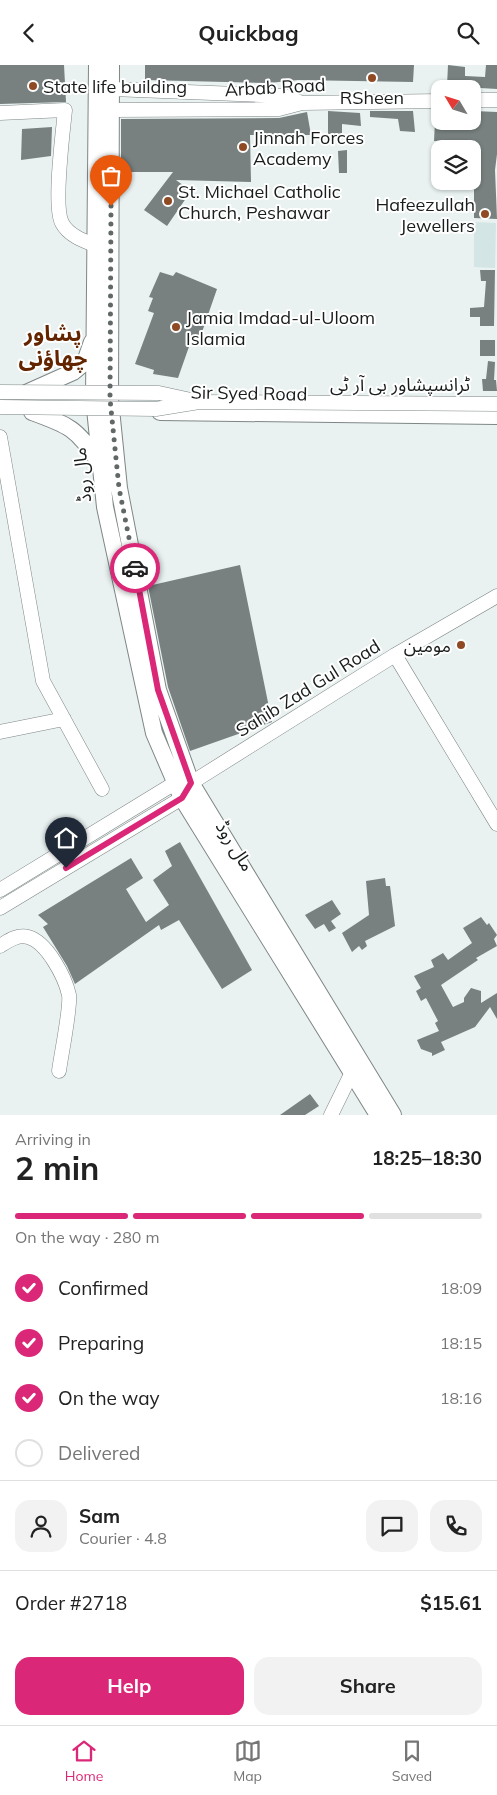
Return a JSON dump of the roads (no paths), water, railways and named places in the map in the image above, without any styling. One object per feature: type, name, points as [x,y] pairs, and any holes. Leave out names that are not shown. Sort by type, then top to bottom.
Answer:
[{"type":"main road","name":"مال روڈ","points":[[102,67],[112,89],[112,109],[101,465],[105,507],[154,733],[355,1066],[378,1115]]},
{"type":"main road","name":"مال روڈ","points":[[102,67],[96,330],[103,405],[158,690],[183,783],[182,798],[355,1066],[393,1115]]},
{"type":"main road","points":[[1,402],[51,384],[73,372],[85,361],[96,330]]},
{"type":"main road","name":"Sir Syed Road","points":[[1,402],[341,407],[497,412]]},
{"type":"main road","name":"Sir Syed Road","points":[[1,402],[32,412],[103,405]]},
{"type":"main road","points":[[32,412],[64,423],[76,431],[85,440],[101,465]]},
{"type":"street","points":[[112,89],[284,96],[302,103]]},
{"type":"street","points":[[481,100],[497,100]]},
{"type":"street","name":"Arbab Road","points":[[112,109],[279,109],[302,103],[431,101]]},
{"type":"street","points":[[0,113],[65,110],[59,185],[61,222],[71,235],[97,246]]},
{"type":"street","name":"ٹرانسپشاور بی آر ٹی","points":[[1,402],[159,393],[199,402],[480,404],[497,412]]},
{"type":"street","points":[[0,437],[44,681],[102,789]]},
{"type":"street","name":"Sahib Zad Gul Road","points":[[0,890],[497,596]]},
{"type":"street","points":[[395,655],[497,824]]},
{"type":"street","points":[[0,732],[64,719]]},
{"type":"street","points":[[0,908],[182,798]]},
{"type":"street","points":[[0,945],[14,937],[28,937],[44,948],[58,968],[69,996],[59,1071]]},
{"type":"street","points":[[331,1115],[355,1066]]},
{"type":"place","name":"RSheen","points":[[372,78]]},
{"type":"place","name":"State life building","points":[[33,86]]},
{"type":"place","name":"Jinnah Forces Academy","points":[[243,147]]},
{"type":"place","name":"St. Michael Catholic Church, Peshawar","points":[[168,201]]},
{"type":"place","name":"Hafeezullah Jewellers","points":[[485,214]]},
{"type":"place","name":"Jamia Imdad-ul-Uloom Islamia","points":[[176,327]]},
{"type":"place","name":"مومین","points":[[461,645]]},
{"type":"district","name":"پشاور چھاؤنی","points":[[53,346]]}]
